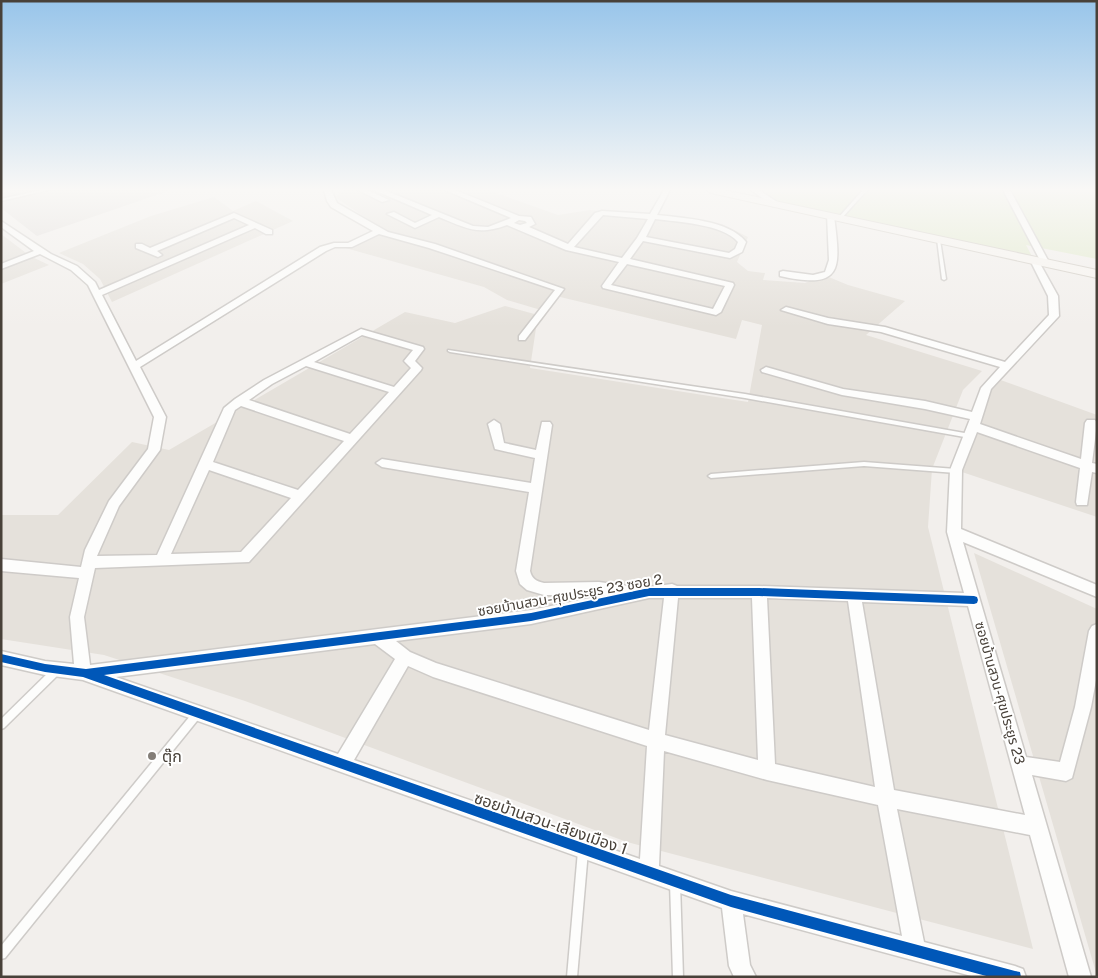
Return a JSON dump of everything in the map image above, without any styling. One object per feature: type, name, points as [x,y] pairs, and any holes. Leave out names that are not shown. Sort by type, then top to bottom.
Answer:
[{"type":"street","points":[[1,658],[84,673],[77,617],[92,550],[114,504],[154,450],[160,418],[92,284],[74,268],[41,251],[20,236]]},
{"type":"street","points":[[150,251],[186,236]]},
{"type":"street","points":[[97,294],[233,236]]},
{"type":"street","points":[[135,366],[323,249],[334,245],[349,245],[369,236]]},
{"type":"street","points":[[395,236],[464,256],[560,289],[558,295],[522,338]]},
{"type":"street","points":[[541,236],[568,248],[623,262],[730,285],[716,312],[606,286],[623,262],[640,238],[730,256],[741,246],[741,238],[737,236]]},
{"type":"street","points":[[568,248],[579,236]]},
{"type":"street","points":[[783,274],[823,277],[828,274],[832,269],[834,261],[835,236]]},
{"type":"street","points":[[918,236],[1097,274]]},
{"type":"street","name":"ซอยบ้านสวน-ศุขประยูร 23","points":[[1027,236],[1053,296],[1054,316],[986,388],[956,471],[954,532],[1080,977]]},
{"type":"street","points":[[139,246],[171,262]]},
{"type":"street","points":[[1,267],[41,251]]},
{"type":"street","points":[[1,259],[11,263]]},
{"type":"street","points":[[786,310],[828,321],[882,329],[1007,366]]},
{"type":"street","points":[[1,565],[88,568],[160,560],[244,558],[417,368],[409,361],[418,349],[361,332],[268,382],[230,408],[206,464],[160,560]]},
{"type":"street","points":[[304,362],[396,391]]},
{"type":"street","points":[[766,370],[842,392],[925,404],[973,426],[1092,467]]},
{"type":"street","points":[[239,401],[352,439]]},
{"type":"street","points":[[1082,502],[1092,467],[1092,423]]},
{"type":"street","points":[[494,424],[499,446],[541,455]]},
{"type":"street","points":[[546,425],[523,571],[526,580],[532,586],[544,589],[599,588],[638,594]]},
{"type":"street","points":[[382,462],[536,489]]},
{"type":"street","points":[[206,464],[300,496]]},
{"type":"street","points":[[954,532],[1097,591]]},
{"type":"street","points":[[649,872],[656,741],[672,590]]},
{"type":"street","name":"ซอยบ้านสวน-ศุขประยูร 23 ซอย 2","points":[[84,673],[531,617],[638,594],[672,590],[974,600]]},
{"type":"street","points":[[759,592],[767,771]]},
{"type":"street","points":[[854,596],[886,798],[915,950]]},
{"type":"street","points":[[1021,765],[1066,772],[1083,707],[1097,631]]},
{"type":"street","points":[[377,636],[405,657],[433,670],[656,741],[767,771],[886,798],[1038,826]]},
{"type":"street","points":[[341,765],[405,657]]},
{"type":"street","name":"ซอยบ้านสวน-เลียงเมือง 1","points":[[84,673],[731,901],[1015,977]]},
{"type":"street","points":[[731,901],[740,966],[745,977]]},
{"type":"lane","points":[[938,240],[944,279]]},
{"type":"lane","points":[[450,352],[746,396],[973,426]]},
{"type":"lane","points":[[711,476],[864,464],[956,471]]},
{"type":"lane","points":[[1,724],[58,669]]},
{"type":"lane","points":[[1,954],[199,712]]},
{"type":"lane","points":[[572,977],[583,849]]},
{"type":"lane","points":[[675,882],[678,977]]},
{"type":"shaded area","points":[[1,236],[30,256],[49,265],[1,284]]},
{"type":"shaded area","points":[[102,236],[260,236],[112,302],[100,279],[83,264],[59,253]]},
{"type":"shaded area","points":[[367,236],[745,236],[748,237],[737,262],[748,271],[765,273],[763,280],[805,283],[824,275],[848,285],[905,301],[866,335],[982,371],[963,390],[932,469],[928,527],[1033,949],[627,842],[245,701],[104,655],[1,639],[1,515],[58,515],[132,442],[169,450],[405,312],[455,323],[505,306],[538,315],[530,368],[748,402],[762,325],[742,320],[736,339],[556,296],[541,310],[507,300],[484,287],[342,247]]},
{"type":"shaded area","points":[[995,378],[1097,415],[1097,517],[956,470]]},
{"type":"shaded area","points":[[974,553],[1097,609],[1097,976]]},
{"type":"green space","points":[[917,236],[1097,236],[1097,259],[1026,245],[1035,262]]},
{"type":"cycle path","points":[[88,673],[531,617],[649,592],[759,592],[974,600]]},
{"type":"cycle path","points":[[1,658],[45,668],[83,673],[731,901],[1015,977]]},
{"type":"place","name":"ตุ๊ก","points":[[152,756]]}]
